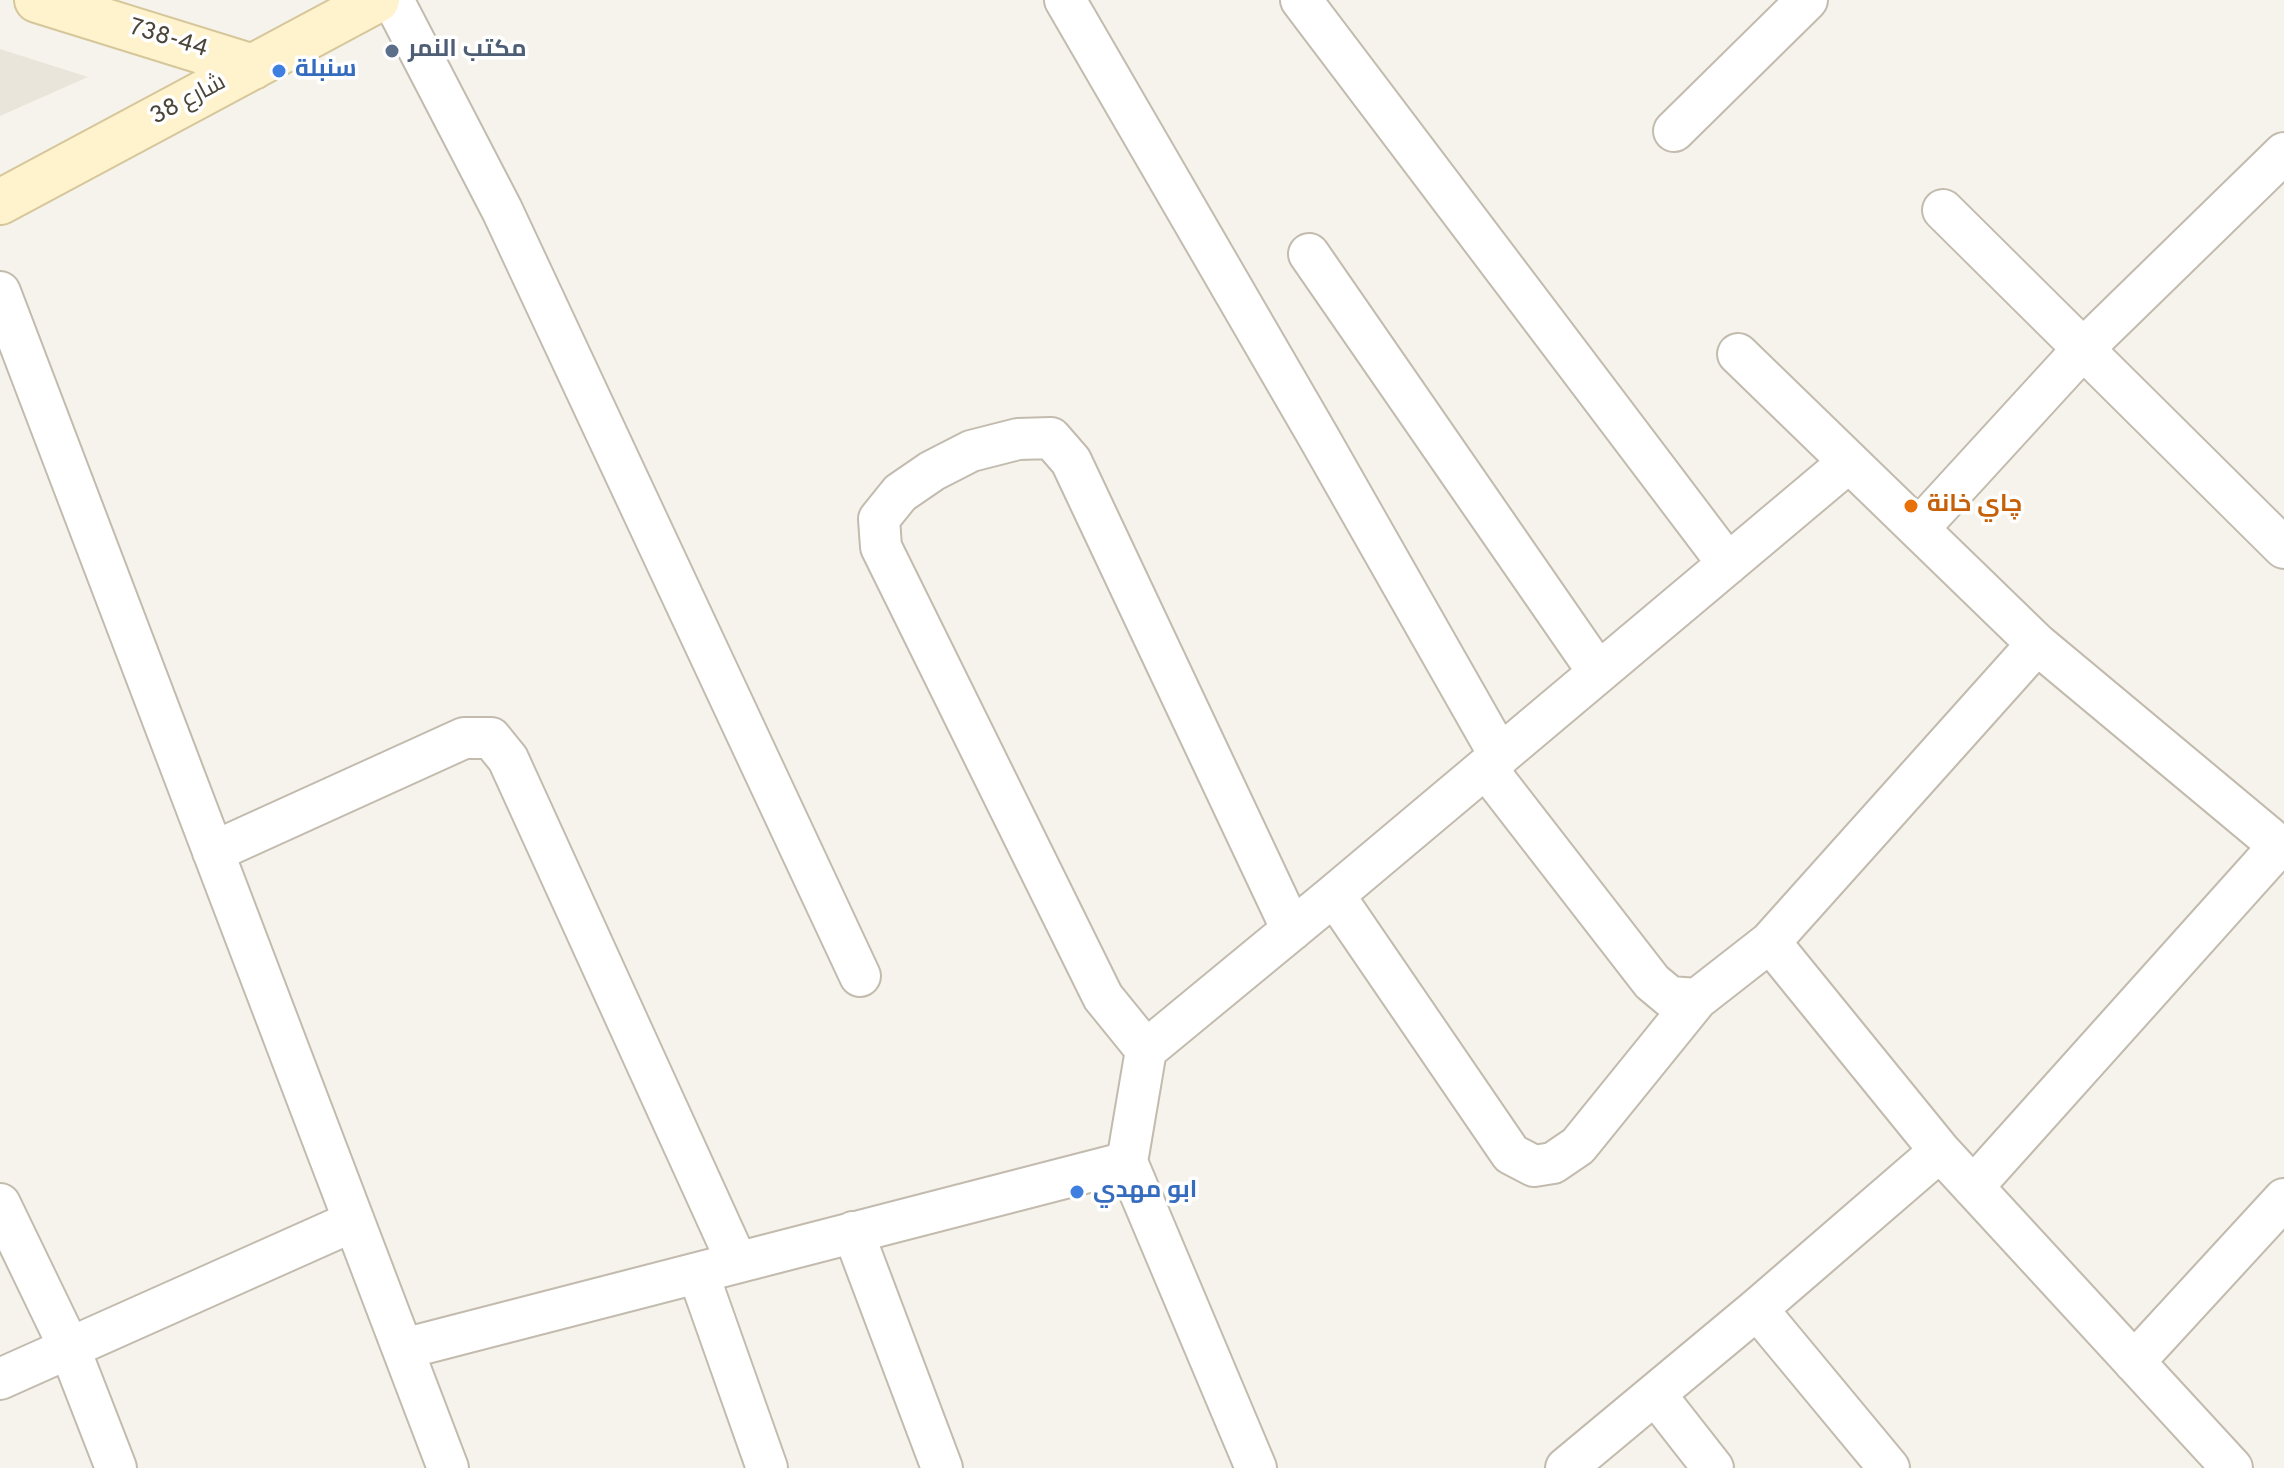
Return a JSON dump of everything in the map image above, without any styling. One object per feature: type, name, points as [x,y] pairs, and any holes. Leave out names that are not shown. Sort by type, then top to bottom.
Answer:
[{"type":"street","name":"738-44","points":[[37,0],[253,67]]},
{"type":"street","name":"شارع 38","points":[[0,202],[377,0]]},
{"type":"street","points":[[393,0],[502,210],[860,976]]},
{"type":"street","points":[[1065,0],[1318,436],[1493,762],[1652,982],[1670,997],[1697,999]]},
{"type":"street","points":[[1301,0],[1728,564]]},
{"type":"street","points":[[1674,131],[1807,0]]},
{"type":"street","points":[[1919,528],[2083,349],[2284,153]]},
{"type":"street","points":[[1943,210],[2284,548]]},
{"type":"street","points":[[1309,254],[1598,672]]},
{"type":"street","points":[[0,292],[448,1468]]},
{"type":"street","points":[[1738,354],[2037,644],[2282,848],[1973,1187]]},
{"type":"street","points":[[1146,1050],[1103,997],[881,547],[879,519],[900,493],[932,471],[971,451],[1018,439],[1051,438],[1071,461],[1292,930]]},
{"type":"street","points":[[1256,1468],[1127,1162],[1146,1050],[1849,462]]},
{"type":"street","points":[[1334,895],[1511,1154],[1534,1166],[1553,1163],[1578,1146],[1697,999],[1770,942],[2037,644]]},
{"type":"street","points":[[213,852],[464,738],[491,738],[508,759],[737,1262]]},
{"type":"street","points":[[1770,942],[1940,1151],[2232,1468]]},
{"type":"street","points":[[1566,1468],[1940,1151]]},
{"type":"street","points":[[403,1349],[1127,1162]]},
{"type":"street","points":[[2134,1362],[2284,1199]]},
{"type":"street","points":[[0,1204],[69,1347],[116,1468]]},
{"type":"street","points":[[0,1379],[354,1221]]},
{"type":"street","points":[[853,1232],[942,1468]]},
{"type":"street","points":[[698,1273],[767,1468]]},
{"type":"street","points":[[1757,1309],[1889,1468]]},
{"type":"street","points":[[1655,1394],[1713,1468]]},
{"type":"shaded area","points":[[0,49],[88,77],[0,116]]},
{"type":"place","name":"مكتب النمر","points":[[392,51]]},
{"type":"place","name":"سنبلة","points":[[279,71]]},
{"type":"place","name":"چاي خانة","points":[[1911,506]]},
{"type":"place","name":"ابو مهدي","points":[[1077,1192]]}]
